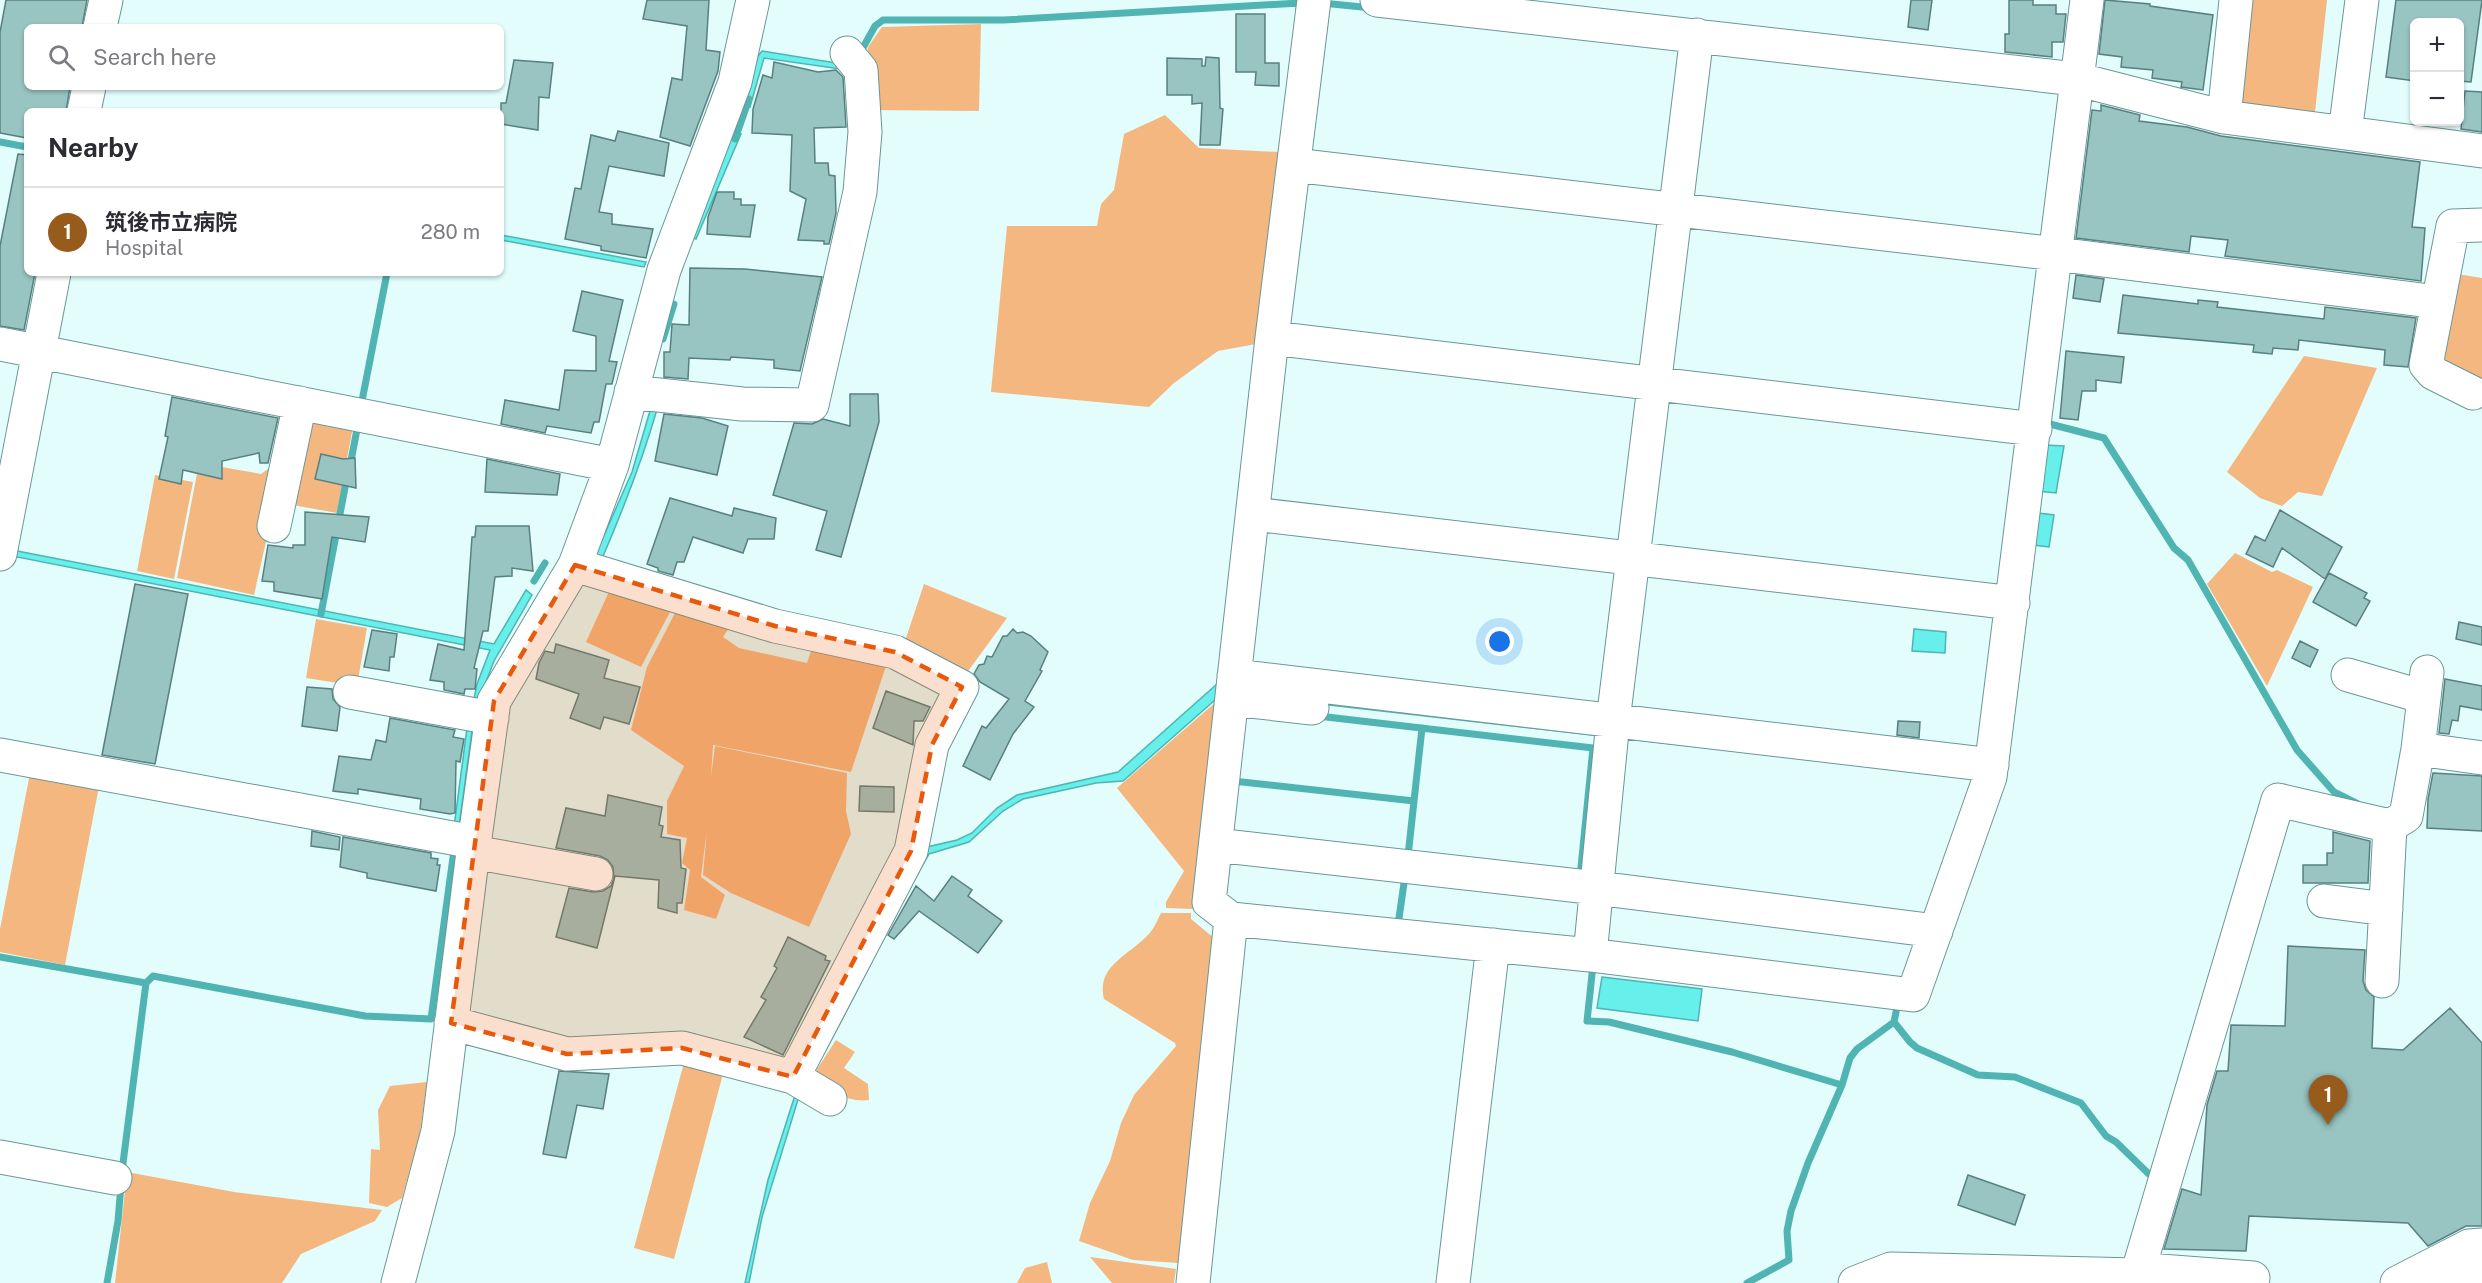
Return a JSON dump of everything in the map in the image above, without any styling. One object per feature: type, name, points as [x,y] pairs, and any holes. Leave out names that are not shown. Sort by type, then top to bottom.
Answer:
[{"type":"street","points":[[101,24],[106,0]]},
{"type":"street","points":[[398,1283],[438,1131],[473,847],[494,701],[575,565],[612,465],[663,270],[735,82],[753,0]]},
{"type":"street","points":[[1314,0],[1272,338],[1209,902],[1231,919],[1590,955],[1913,995],[1989,776],[2035,429],[2087,0]]},
{"type":"street","points":[[1377,0],[2076,79],[2224,117],[2482,151]]},
{"type":"street","points":[[2224,117],[2236,0]]},
{"type":"street","points":[[2345,133],[2362,0]]},
{"type":"street","points":[[1590,955],[1612,732],[1696,35]]},
{"type":"street","points":[[631,392],[742,404],[812,405],[861,180],[865,132],[861,70],[847,53]]},
{"type":"street","points":[[85,108],[88,90]]},
{"type":"street","points":[[1294,165],[2056,254],[2438,302]]},
{"type":"street","points":[[2473,393],[2433,373],[2426,365],[2453,226],[2482,225]]},
{"type":"street","points":[[0,554],[53,276]]},
{"type":"street","points":[[1272,338],[2035,429]]},
{"type":"street","points":[[0,344],[612,465]]},
{"type":"street","points":[[274,526],[300,403]]},
{"type":"street","points":[[1252,514],[2013,603]]},
{"type":"street","points":[[575,565],[775,626],[895,652],[962,687],[932,746],[911,851],[794,1077]]},
{"type":"street","points":[[2138,1272],[2278,800],[2390,826],[2406,816],[2418,749],[2426,684],[2348,675]]},
{"type":"street","points":[[1233,688],[1989,776]]},
{"type":"street","points":[[350,692],[492,718]]},
{"type":"street","points":[[2418,749],[2482,758]]},
{"type":"street","points":[[0,755],[473,847],[596,874]]},
{"type":"street","points":[[2382,981],[2390,826]]},
{"type":"street","points":[[1216,845],[1597,888],[1936,931]]},
{"type":"street","points":[[2324,901],[2386,909]]},
{"type":"street","points":[[1193,1283],[1231,919]]},
{"type":"street","points":[[1453,1283],[1493,945]]},
{"type":"street","points":[[451,1023],[567,1054],[682,1048],[794,1077],[830,1099]]},
{"type":"street","points":[[0,1157],[115,1178]]},
{"type":"street","points":[[2397,1283],[2469,1246],[2482,1245]]},
{"type":"street","points":[[1856,1283],[1891,1269],[2138,1272],[2253,1278]]},
{"type":"street","points":[[2138,1272],[2171,1283]]},
{"type":"street","points":[[2429,1283],[2445,1276],[2482,1273]]},
{"type":"highlighted area","points":[[575,565],[775,626],[895,652],[962,687],[932,745],[911,851],[793,1077],[682,1048],[567,1054],[451,1023],[494,701]]},
{"type":"shaded area","points":[[2243,0],[2327,0],[2315,112],[2231,103]]},
{"type":"shaded area","points":[[981,24],[979,111],[869,110],[866,60],[868,47],[882,27]]},
{"type":"shaded area","points":[[1165,115],[1199,148],[1279,152],[1256,344],[1218,351],[1174,383],[1149,407],[991,392],[1007,226],[1097,226],[1101,204],[1114,190],[1124,134]]},
{"type":"shaded area","points":[[2451,273],[2482,278],[2482,391],[2432,365]]},
{"type":"shaded area","points":[[2304,356],[2377,368],[2322,496],[2298,492],[2282,506],[2260,498],[2227,472]]},
{"type":"shaded area","points":[[296,408],[254,595],[177,578],[199,463],[261,474],[276,463]]},
{"type":"shaded area","points":[[306,413],[354,421],[337,513],[287,504]]},
{"type":"shaded area","points":[[155,475],[193,482],[174,579],[137,571]]},
{"type":"shaded area","points":[[2235,553],[2272,572],[2277,570],[2313,587],[2267,686],[2207,584]]},
{"type":"shaded area","points":[[924,584],[1007,618],[963,678],[903,647]]},
{"type":"shaded area","points":[[612,585],[670,612],[641,667],[586,642]]},
{"type":"shaded area","points":[[675,613],[731,625],[723,637],[739,648],[807,663],[813,645],[887,663],[851,772],[713,745],[711,777],[715,746],[847,773],[846,811],[851,834],[809,927],[731,893],[703,875],[707,829],[701,877],[725,895],[716,919],[684,910],[690,870],[682,863],[687,838],[667,834],[667,801],[684,766],[631,730],[647,667]]},
{"type":"shaded area","points":[[316,619],[367,628],[357,686],[306,678]]},
{"type":"shaded area","points":[[1216,702],[1194,909],[1166,908],[1166,902],[1184,871],[1117,788]]},
{"type":"shaded area","points":[[31,768],[100,781],[65,965],[0,952],[0,929]]},
{"type":"shaded area","points":[[1161,913],[1191,913],[1191,919],[1214,938],[1178,1263],[1133,1260],[1079,1241],[1090,1203],[1110,1161],[1121,1123],[1134,1095],[1176,1046],[1175,1043],[1104,999],[1103,988],[1109,970],[1148,935]]},
{"type":"shaded area","points":[[836,1040],[855,1052],[844,1068],[868,1084],[869,1100],[846,1098],[810,1080]]},
{"type":"shaded area","points":[[685,1059],[724,1070],[674,1259],[634,1248]]},
{"type":"shaded area","points":[[427,1082],[420,1133],[402,1198],[387,1207],[369,1203],[371,1149],[380,1150],[378,1110],[390,1086]]},
{"type":"shaded area","points":[[127,1172],[234,1192],[382,1210],[375,1221],[301,1254],[282,1283],[115,1283]]},
{"type":"shaded area","points":[[1090,1257],[1176,1269],[1174,1283],[1112,1283]]},
{"type":"shaded area","points":[[1047,1262],[1052,1283],[1017,1283],[1025,1268]]},
{"type":"water","points":[[762,51],[849,65],[847,70],[764,58],[750,107],[744,105],[758,56]]},
{"type":"water","points":[[734,132],[741,134],[696,239],[691,237]]},
{"type":"water","points":[[504,236],[646,262],[644,267],[504,241]]},
{"type":"water","points":[[652,404],[658,406],[646,445],[601,561],[594,558],[632,472]]},
{"type":"water","points":[[2044,445],[2064,446],[2056,493],[2037,491]]},
{"type":"water","points":[[2038,513],[2054,515],[2049,547],[2033,545]]},
{"type":"water","points":[[7,549],[494,644],[526,590],[532,595],[494,661],[479,700],[474,699],[477,684],[490,650],[7,555]]},
{"type":"water","points":[[1914,629],[1946,632],[1945,653],[1912,651]]},
{"type":"water","points":[[1217,684],[1981,779],[1223,693],[1123,781],[1096,783],[1023,799],[1003,811],[969,842],[929,854],[809,1081],[927,847],[957,840],[972,833],[997,808],[1017,795],[1118,772]]},
{"type":"water","points":[[467,728],[472,731],[459,827],[454,827]]},
{"type":"water","points":[[1602,977],[1702,989],[1698,1021],[1597,1008]]},
{"type":"water","points":[[796,1092],[800,1093],[762,1217],[749,1283],[745,1283],[768,1180]]},
{"type":"building","points":[[6,0],[87,0],[83,24],[24,24],[24,90],[70,90],[66,108],[24,108],[24,137],[0,133],[0,32]]},
{"type":"building","points":[[647,0],[709,0],[706,50],[720,52],[718,71],[690,146],[660,137],[672,78],[682,80],[687,26],[643,19]]},
{"type":"building","points":[[1911,0],[1932,0],[1928,30],[1908,27]]},
{"type":"building","points":[[2009,0],[2033,0],[2033,5],[2056,5],[2056,14],[2066,14],[2063,42],[2052,42],[2052,57],[2005,52],[2005,34],[2009,34]]},
{"type":"building","points":[[2105,0],[2150,4],[2150,6],[2213,15],[2203,90],[2181,87],[2182,82],[2152,78],[2153,70],[2121,67],[2122,57],[2099,54]]},
{"type":"building","points":[[2396,0],[2482,0],[2471,82],[2464,81],[2464,18],[2410,18],[2410,80],[2386,77]]},
{"type":"building","points":[[1236,14],[1265,14],[1265,63],[1279,63],[1279,86],[1255,85],[1256,72],[1236,72]]},
{"type":"building","points":[[1206,57],[1219,58],[1220,108],[1223,109],[1220,145],[1200,145],[1202,103],[1192,104],[1192,95],[1167,95],[1167,58],[1202,59],[1202,66],[1205,66]]},
{"type":"building","points":[[514,60],[553,63],[549,98],[539,97],[538,130],[504,124],[504,108],[501,108],[501,103],[506,103]]},
{"type":"building","points":[[774,62],[818,72],[836,70],[843,77],[846,127],[814,128],[815,163],[828,163],[829,175],[835,176],[836,213],[829,244],[824,244],[824,241],[798,240],[806,199],[790,191],[792,135],[752,133],[753,109],[763,75],[772,78]]},
{"type":"building","points":[[2465,91],[2482,92],[2482,132],[2461,129],[2461,126],[2464,126]]},
{"type":"building","points":[[2101,105],[2140,115],[2139,121],[2187,127],[2221,136],[2420,162],[2412,227],[2425,228],[2421,281],[2225,256],[2228,240],[2191,236],[2189,252],[2076,238],[2092,110],[2101,111]]},
{"type":"building","points":[[618,131],[669,143],[664,176],[609,166],[599,212],[612,214],[612,224],[653,229],[646,258],[601,250],[601,246],[565,239],[575,188],[581,189],[591,135],[615,141]]},
{"type":"building","points":[[18,154],[24,155],[24,276],[34,276],[24,330],[0,326],[0,246]]},
{"type":"building","points":[[717,192],[734,192],[734,199],[741,199],[741,205],[755,205],[750,237],[707,234],[708,217]]},
{"type":"building","points":[[690,268],[745,269],[822,277],[800,371],[774,368],[774,360],[731,357],[730,360],[689,358],[688,379],[664,377],[664,352],[670,352],[672,324],[689,325]]},
{"type":"building","points":[[2076,275],[2104,279],[2100,302],[2073,298]]},
{"type":"building","points":[[582,291],[623,300],[609,361],[617,362],[612,384],[606,384],[599,422],[594,422],[591,433],[547,426],[545,433],[501,424],[505,400],[559,410],[565,370],[596,371],[596,336],[573,331]]},
{"type":"building","points":[[2123,295],[2198,304],[2198,300],[2218,302],[2217,307],[2324,319],[2325,307],[2416,318],[2408,367],[2384,365],[2385,350],[2299,340],[2298,350],[2273,348],[2272,354],[2253,352],[2254,345],[2118,333]]},
{"type":"building","points":[[2066,351],[2124,357],[2121,383],[2096,380],[2096,391],[2082,391],[2078,420],[2060,418]]},
{"type":"building","points":[[850,394],[878,394],[879,422],[841,557],[816,550],[827,511],[773,495],[794,423],[812,424],[823,419],[850,426]]},
{"type":"building","points":[[172,397],[278,418],[268,463],[260,463],[259,453],[222,461],[222,479],[183,470],[181,484],[159,479],[168,437],[165,436]]},
{"type":"building","points":[[664,414],[702,418],[728,426],[717,475],[655,461]]},
{"type":"building","points":[[321,454],[343,459],[355,458],[356,488],[315,479]]},
{"type":"building","points":[[487,459],[560,474],[557,495],[485,492]]},
{"type":"building","points":[[670,498],[732,516],[734,508],[776,518],[774,539],[748,539],[743,553],[693,537],[684,562],[677,562],[673,575],[658,571],[658,568],[647,564]]},
{"type":"building","points":[[2280,510],[2342,547],[2325,579],[2282,548],[2273,567],[2246,554],[2255,536],[2265,541]]},
{"type":"building","points":[[305,512],[369,517],[365,542],[332,537],[322,599],[274,591],[274,582],[262,581],[268,545],[293,548],[293,545],[305,545]]},
{"type":"building","points":[[476,526],[529,526],[533,571],[512,568],[512,576],[495,577],[488,631],[483,631],[474,668],[477,669],[475,689],[465,689],[464,694],[444,690],[444,682],[430,680],[438,644],[464,650],[472,537],[475,537]]},
{"type":"building","points":[[2329,573],[2367,593],[2364,598],[2370,601],[2356,626],[2313,602]]},
{"type":"building","points":[[135,584],[188,594],[155,764],[102,755]]},
{"type":"building","points":[[2459,622],[2482,627],[2482,645],[2456,639]]},
{"type":"building","points":[[1013,629],[1017,633],[1023,632],[1031,636],[1048,652],[1040,670],[1042,671],[1025,701],[1034,707],[1013,734],[990,780],[963,766],[982,726],[986,728],[1009,699],[980,682],[974,674],[979,665],[984,664],[987,656],[992,657],[1003,636],[1007,636]]},
{"type":"building","points":[[372,630],[397,634],[394,657],[390,657],[389,671],[364,667]]},
{"type":"building","points":[[2300,641],[2318,650],[2310,667],[2292,658]]},
{"type":"building","points":[[556,644],[609,660],[604,678],[640,687],[629,724],[604,717],[600,729],[570,718],[579,694],[536,679],[539,663],[545,651],[554,653]]},
{"type":"building","points":[[2445,679],[2482,686],[2482,710],[2460,706],[2458,721],[2452,720],[2449,734],[2439,733]]},
{"type":"building","points":[[307,687],[332,689],[333,699],[340,707],[337,731],[302,726]]},
{"type":"building","points":[[886,691],[930,707],[923,721],[914,721],[913,745],[873,728]]},
{"type":"building","points":[[390,718],[455,730],[453,737],[464,739],[460,762],[456,761],[455,813],[420,809],[421,799],[358,789],[358,794],[333,791],[339,756],[371,760],[376,740],[386,742]]},
{"type":"building","points":[[1898,721],[1920,722],[1919,738],[1897,735]]},
{"type":"building","points":[[2433,773],[2482,776],[2482,831],[2427,828],[2428,799]]},
{"type":"building","points":[[860,786],[894,787],[894,812],[859,811]]},
{"type":"building","points":[[608,795],[662,807],[659,825],[663,826],[661,837],[680,840],[681,868],[686,869],[682,903],[677,903],[677,913],[658,908],[659,880],[615,876],[597,948],[556,937],[569,888],[593,892],[603,891],[611,886],[614,878],[613,867],[608,860],[600,856],[556,848],[566,808],[605,816]]},
{"type":"building","points":[[312,831],[340,837],[339,850],[311,846]]},
{"type":"building","points":[[2333,832],[2370,841],[2368,883],[2303,883],[2303,865],[2327,865],[2327,853],[2333,853]]},
{"type":"building","points":[[343,837],[431,853],[431,858],[438,859],[437,865],[440,865],[436,891],[367,878],[367,873],[340,867]]},
{"type":"building","points":[[952,876],[972,890],[968,896],[1002,921],[978,953],[919,911],[894,939],[888,935],[916,886],[934,901]]},
{"type":"building","points":[[788,937],[826,956],[825,960],[830,961],[783,1055],[744,1037],[766,1000],[761,997],[777,968],[774,966]]},
{"type":"building","points":[[2288,946],[2365,950],[2363,981],[2366,990],[2374,997],[2372,1048],[2403,1050],[2450,1008],[2482,1043],[2482,1226],[2466,1226],[2428,1246],[2408,1223],[2249,1216],[2246,1251],[2164,1249],[2182,1189],[2201,1195],[2207,1105],[2217,1071],[2228,1071],[2231,1025],[2285,1026]]},
{"type":"building","points":[[559,1071],[609,1074],[603,1109],[577,1105],[566,1158],[543,1154]]},
{"type":"building","points":[[1968,1175],[2025,1195],[2015,1225],[1958,1205]]},
{"type":"waterway","points":[[860,53],[875,26],[883,20],[1004,20],[1300,3],[1299,9]]},
{"type":"waterway","points":[[1332,4],[1372,8]]},
{"type":"waterway","points":[[735,139],[749,99]]},
{"type":"waterway","points":[[0,142],[24,146]]},
{"type":"waterway","points":[[361,406],[386,276]]},
{"type":"waterway","points":[[663,339],[674,304]]},
{"type":"waterway","points":[[2047,419],[2046,423],[2104,438],[2174,548],[2188,560],[2297,750],[2334,792],[2358,804]]},
{"type":"waterway","points":[[350,466],[358,424]]},
{"type":"waterway","points":[[321,614],[347,477]]},
{"type":"waterway","points":[[534,581],[545,563]]},
{"type":"waterway","points":[[1241,707],[1593,748],[1580,877],[1228,834],[1241,707]]},
{"type":"waterway","points":[[1233,781],[1414,801],[1422,728]]},
{"type":"waterway","points":[[1408,856],[1414,801]]},
{"type":"waterway","points":[[0,957],[146,983],[153,976],[365,1016],[431,1019],[454,850]]},
{"type":"waterway","points":[[1398,925],[1405,876]]},
{"type":"waterway","points":[[1593,965],[1587,1021],[1609,1022],[1732,1052],[1842,1085],[1808,1163],[1791,1211],[1787,1231],[1789,1260],[1747,1283]]},
{"type":"waterway","points":[[122,1171],[146,983]]},
{"type":"waterway","points":[[1842,1085],[1850,1058],[1857,1049],[1894,1022],[1898,1002]]},
{"type":"waterway","points":[[1894,1022],[1917,1048],[1978,1075],[2015,1077],[2081,1103],[2106,1136],[2116,1142],[2154,1179]]},
{"type":"waterway","points":[[107,1283],[118,1221],[121,1185]]},
{"type":"place","name":"筑後市立病院","points":[[2328,1125]]}]
